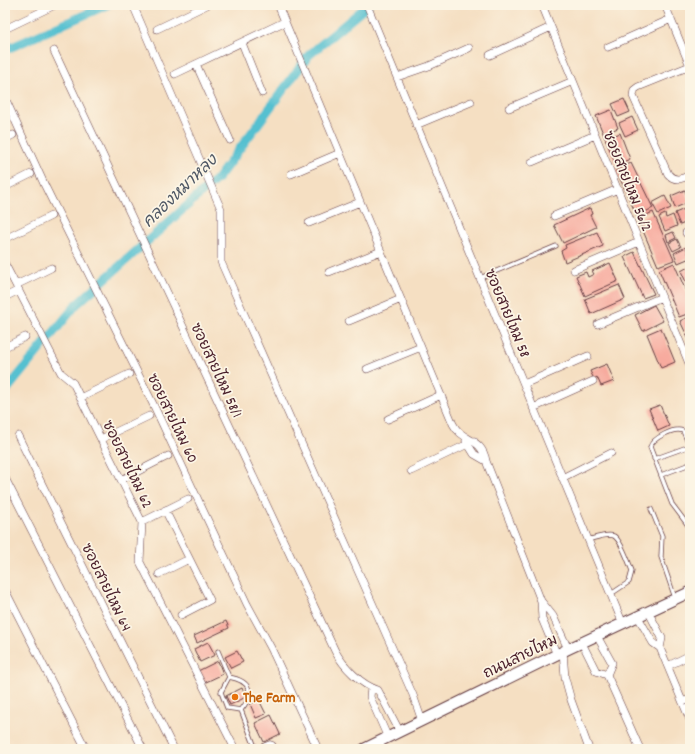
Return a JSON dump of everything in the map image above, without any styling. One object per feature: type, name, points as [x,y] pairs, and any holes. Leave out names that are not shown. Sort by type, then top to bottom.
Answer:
[{"type":"main road","name":"ถนนสายไหม","points":[[370,748],[563,652],[649,613],[690,592]]},
{"type":"street","points":[[37,5],[40,12]]},
{"type":"street","points":[[5,29],[55,5]]},
{"type":"street","points":[[157,29],[207,5]]},
{"type":"street","points":[[278,5],[400,299],[455,427],[482,448],[541,601],[553,616],[563,652],[565,678],[571,700],[589,749]]},
{"type":"street","name":"ซอยสายไหม 56/2","points":[[542,5],[690,366]]},
{"type":"street","points":[[665,5],[690,66],[638,87],[634,90],[633,96],[668,174],[672,179],[677,180],[690,175]]},
{"type":"street","points":[[135,9],[221,209],[222,262],[413,695],[422,721]]},
{"type":"street","name":"ซอยสายไหม 58","points":[[369,9],[623,624]]},
{"type":"street","points":[[608,47],[671,19]]},
{"type":"street","points":[[175,74],[284,22]]},
{"type":"street","points":[[490,54],[551,27]]},
{"type":"street","points":[[242,43],[262,93]]},
{"type":"street","points":[[397,78],[429,66],[469,48]]},
{"type":"street","name":"ซอยสายไหม 58/1","points":[[54,52],[335,651],[343,664],[371,688],[378,690],[400,732]]},
{"type":"street","points":[[196,64],[230,140]]},
{"type":"street","points":[[509,108],[573,81]]},
{"type":"street","name":"ซอยสายไหม 60","points":[[5,98],[45,186],[154,406],[247,604],[271,648],[318,749]]},
{"type":"street","points":[[416,125],[471,102]]},
{"type":"street","points":[[532,162],[595,134]]},
{"type":"street","points":[[5,138],[13,135]]},
{"type":"street","points":[[291,174],[340,153]]},
{"type":"street","points":[[5,187],[31,174]]},
{"type":"street","points":[[554,216],[618,189]]},
{"type":"street","points":[[309,223],[360,202]]},
{"type":"street","points":[[5,239],[51,216]]},
{"type":"street","points":[[574,270],[639,242]]},
{"type":"street","points":[[329,272],[381,251]]},
{"type":"street","name":"ซอยสายไหม 62","points":[[5,264],[61,373],[73,383],[142,522],[140,562],[235,749]]},
{"type":"street","points":[[5,297],[17,288],[51,268]]},
{"type":"street","points":[[598,324],[662,297]]},
{"type":"street","points":[[349,321],[400,299]]},
{"type":"street","points":[[5,347],[25,337]]},
{"type":"street","points":[[367,369],[420,346]]},
{"type":"street","points":[[524,384],[588,356]]},
{"type":"street","points":[[80,398],[129,374]]},
{"type":"street","points":[[534,408],[593,381]]},
{"type":"street","points":[[388,419],[441,395]]},
{"type":"street","points":[[101,439],[149,416]]},
{"type":"street","name":"ซอยสายไหม 64","points":[[18,436],[174,749]]},
{"type":"street","points":[[466,437],[467,445],[474,454],[486,461]]},
{"type":"street","points":[[411,471],[474,441]]},
{"type":"street","points":[[562,478],[611,453]]},
{"type":"street","points":[[121,480],[168,456]]},
{"type":"street","points":[[5,478],[143,749]]},
{"type":"street","points":[[142,522],[188,499]]},
{"type":"street","points":[[165,510],[210,600],[181,615]]},
{"type":"street","points":[[158,574],[189,558]]},
{"type":"street","points":[[5,590],[86,749]]},
{"type":"street","points":[[541,601],[542,619],[563,652]]},
{"type":"street","points":[[649,613],[662,638],[660,648]]},
{"type":"street","points":[[638,617],[653,643],[660,648],[690,720]]},
{"type":"street","points":[[597,636],[612,663],[608,675],[640,749]]},
{"type":"street","points":[[582,643],[596,671],[608,675]]},
{"type":"street","points":[[668,666],[690,655]]},
{"type":"street","points":[[371,688],[370,697],[388,738]]},
{"type":"street","points":[[683,702],[690,699]]},
{"type":"lane","points":[[480,278],[556,246]]},
{"type":"lane","points":[[654,459],[690,446],[683,431],[676,430],[655,439],[651,444],[650,451],[672,504],[690,528]]},
{"type":"lane","points":[[661,475],[690,464]]},
{"type":"lane","points":[[652,509],[662,536],[661,557],[675,599]]},
{"type":"lane","points":[[588,540],[608,535],[613,536],[618,540],[632,571],[629,582],[610,594]]},
{"type":"lane","points":[[218,651],[228,677],[221,692],[223,701],[227,708],[241,710]]},
{"type":"lane","points":[[228,677],[240,679],[246,683],[250,692],[250,698],[241,710]]},
{"type":"lane","points":[[241,710],[254,748],[270,743],[273,744],[276,749]]},
{"type":"building","points":[[624,99],[630,112],[618,117],[612,104]]},
{"type":"building","points":[[611,110],[618,128],[608,132],[611,137],[620,133],[630,159],[616,165],[596,116]]},
{"type":"building","points":[[632,117],[638,130],[625,136],[619,123]]},
{"type":"building","points":[[631,163],[653,208],[637,216],[616,170]]},
{"type":"building","points":[[685,190],[689,202],[675,208],[671,196]]},
{"type":"building","points":[[665,196],[671,208],[658,214],[652,203]]},
{"type":"building","points":[[590,208],[592,214],[590,215],[596,227],[563,243],[554,225]]},
{"type":"building","points":[[687,208],[690,221],[680,225],[675,213]]},
{"type":"building","points":[[653,212],[674,260],[658,266],[638,219]]},
{"type":"building","points":[[665,214],[666,218],[673,215],[677,226],[665,231],[659,217]]},
{"type":"building","points":[[597,232],[603,246],[565,262],[561,251],[566,248],[565,245]]},
{"type":"building","points":[[673,232],[676,238],[668,242],[666,235]]},
{"type":"building","points":[[677,239],[681,247],[673,251],[669,243]]},
{"type":"building","points":[[686,247],[690,258],[678,263],[674,253]]},
{"type":"building","points":[[634,252],[654,294],[643,298],[624,257]]},
{"type":"building","points":[[610,263],[618,281],[585,296],[576,276],[586,272],[588,277],[594,274],[592,271]]},
{"type":"building","points":[[674,263],[690,301],[690,313],[679,317],[659,270]]},
{"type":"building","points":[[690,266],[690,279],[686,282],[681,271]]},
{"type":"building","points":[[619,285],[625,299],[591,314],[585,299]]},
{"type":"building","points":[[654,305],[663,321],[643,331],[635,315]]},
{"type":"building","points":[[690,316],[690,342],[680,321]]},
{"type":"building","points":[[661,328],[675,362],[661,368],[647,334]]},
{"type":"building","points":[[607,364],[614,381],[601,386],[597,377],[594,379],[590,371]]},
{"type":"building","points":[[660,405],[669,426],[658,431],[649,409]]},
{"type":"building","points":[[226,621],[229,628],[197,643],[194,636]]},
{"type":"building","points":[[208,642],[215,655],[200,662],[194,649]]},
{"type":"building","points":[[237,651],[243,662],[231,668],[225,657]]},
{"type":"building","points":[[218,661],[223,674],[204,683],[198,671]]},
{"type":"building","points":[[242,688],[246,697],[230,705],[226,696]]},
{"type":"building","points":[[259,700],[266,714],[256,718],[250,704]]},
{"type":"building","points":[[271,715],[280,734],[264,742],[255,723]]},
{"type":"waterway","points":[[5,50],[107,5]]},
{"type":"waterway","name":"คลองหมาหลง","points":[[5,392],[76,305],[218,178],[309,55],[368,5]]},
{"type":"place","name":"The Farm","points":[[235,697]]}]
